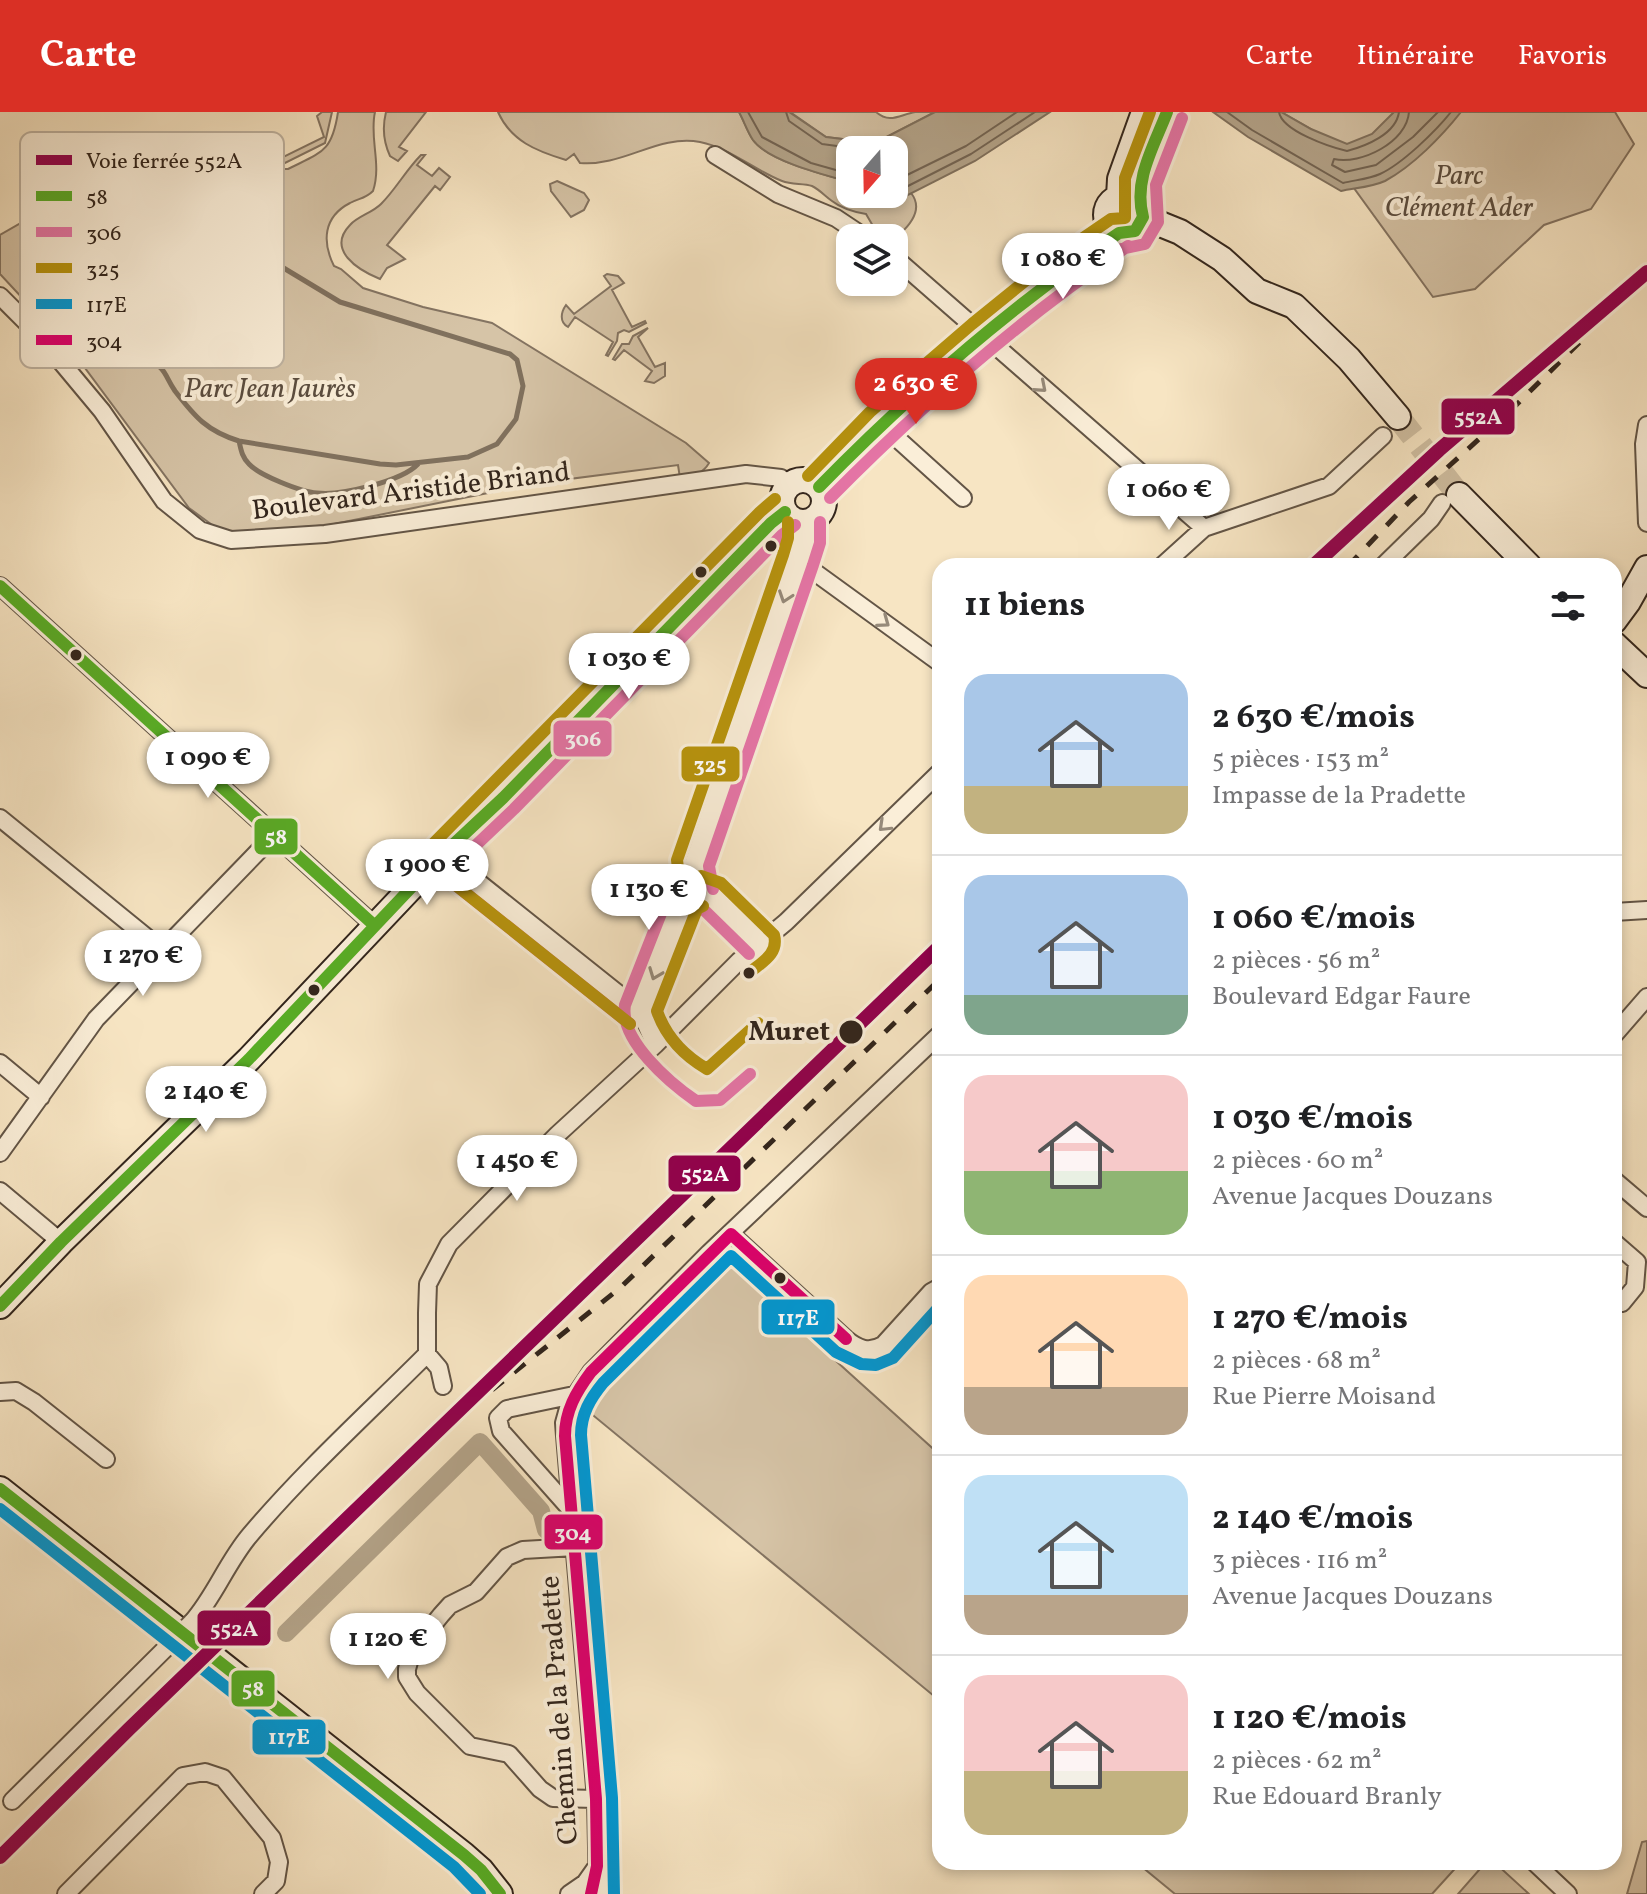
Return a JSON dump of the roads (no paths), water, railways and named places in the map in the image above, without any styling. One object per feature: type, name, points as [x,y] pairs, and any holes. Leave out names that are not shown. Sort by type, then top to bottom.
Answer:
[{"type":"main road","points":[[1113,227],[1135,231],[1134,206],[1146,127],[1167,112]]},
{"type":"main road","points":[[1113,227],[1107,208],[1134,206],[1222,259],[1257,291],[1294,306],[1349,359],[1398,417]]},
{"type":"main road","points":[[819,487],[881,424],[1113,227]]},
{"type":"main road","points":[[0,1306],[61,1242],[249,1059],[443,854],[503,798],[749,545],[795,517],[812,521],[821,511],[823,497],[819,487],[804,480],[790,485],[783,495],[795,517]]},
{"type":"main road","points":[[1451,499],[1520,558]]},
{"type":"main road","points":[[1622,610],[1647,568]]},
{"type":"main road","points":[[1622,650],[1647,675]]},
{"type":"main road","points":[[1,1491],[481,1870],[500,1894]]},
{"type":"main road","points":[[451,1847],[489,1894]]},
{"type":"street","points":[[715,155],[778,194],[845,224]]},
{"type":"street","points":[[908,270],[1204,528]]},
{"type":"street","name":"Boulevard Aristide Briand","points":[[0,296],[20,316]]},
{"type":"street","name":"Boulevard Aristide Briand","points":[[66,368],[102,411],[164,501],[200,530],[231,540],[325,534],[746,474],[781,478],[790,485]]},
{"type":"street","points":[[881,424],[963,498]]},
{"type":"street","points":[[1647,425],[1644,444],[1647,523]]},
{"type":"street","points":[[1171,558],[1204,528],[1329,486],[1383,436]]},
{"type":"street","points":[[1391,558],[1451,499]]},
{"type":"street","points":[[697,891],[693,864],[804,540],[795,517]]},
{"type":"street","points":[[798,560],[932,657]]},
{"type":"street","points":[[0,586],[375,926]]},
{"type":"street","points":[[443,1386],[439,1368],[427,1354],[428,1284],[449,1244],[558,1134],[786,922],[932,780]]},
{"type":"street","points":[[0,818],[161,949]]},
{"type":"street","points":[[0,1153],[96,1019],[275,834]]},
{"type":"street","points":[[443,854],[640,1011],[655,1045]]},
{"type":"street","points":[[640,1011],[683,900],[689,894],[697,891],[711,895],[760,943]]},
{"type":"street","points":[[1622,912],[1647,910]]},
{"type":"street","points":[[1622,1026],[1647,997]]},
{"type":"street","name":"Chemin de la Pradette","points":[[598,1894],[596,1799],[564,1423],[574,1395],[591,1372],[932,1042]]},
{"type":"street","points":[[0,1063],[41,1097]]},
{"type":"street","points":[[1622,1187],[1647,1208]]},
{"type":"street","points":[[0,1191],[61,1242]]},
{"type":"street","points":[[731,1234],[846,1339],[860,1348],[872,1350],[883,1345],[932,1291]]},
{"type":"street","points":[[1622,1249],[1637,1262],[1642,1272],[1622,1303]]},
{"type":"street","points":[[12,1801],[192,1622],[206,1606],[237,1551],[263,1521],[427,1354]]},
{"type":"street","points":[[0,1392],[16,1391],[34,1402],[106,1459]]},
{"type":"street","points":[[572,1511],[501,1431],[498,1418],[507,1409],[574,1395]]},
{"type":"street","points":[[575,1547],[523,1550],[507,1557],[476,1592],[450,1605],[441,1615],[412,1651],[407,1677],[417,1693],[470,1746],[509,1754],[540,1789],[553,1798],[596,1799]]},
{"type":"street","points":[[66,1894],[183,1776],[205,1772],[223,1778],[272,1838],[279,1862],[276,1881],[263,1894]]},
{"type":"street","points":[[569,1894],[585,1883],[597,1866]]},
{"type":"street","name":"Chemin de la Pradette","points":[[591,1894],[597,1866]]},
{"type":"street","points":[[481,1870],[517,1894]]},
{"type":"street","points":[[1542,1870],[1568,1894]]},
{"type":"water","points":[[739,112],[789,112],[826,137],[836,138],[836,178],[771,154],[753,140]]},
{"type":"water","points":[[935,112],[1050,112],[975,161],[908,195],[908,136],[889,136]]},
{"type":"water","points":[[1213,112],[1281,112],[1347,144],[1372,134],[1394,112],[1461,112],[1426,150],[1396,175],[1375,185],[1341,191],[1248,137]]},
{"type":"waterway","points":[[161,368],[196,416],[228,437],[380,464],[468,457],[497,444],[516,419],[523,386],[517,360],[510,354],[340,302],[284,268]]},
{"type":"waterway","points":[[239,441],[245,459],[254,468],[301,490],[317,493],[370,486],[399,476],[418,464]]},
{"type":"waterway","points":[[286,1633],[480,1442],[541,1511],[546,1530]]},
{"type":"tunnel","points":[[1398,417],[1459,495]]},
{"type":"railway","points":[[1356,558],[1409,502],[1508,413],[1588,334]]},
{"type":"railway","points":[[386,1481],[463,1413],[620,1288],[932,987]]},
{"type":"rail line","name":"552A","points":[[1322,558],[1439,450],[1647,272]]},
{"type":"rail line","name":"552A","points":[[0,1857],[932,954]]},
{"type":"place","name":"Muret","points":[[851,1032]]},
{"type":"park label","name":"Parc Clément Ader","points":[[1459,192]]},
{"type":"park label","name":"Parc Jean Jaurès","points":[[270,389]]}]
